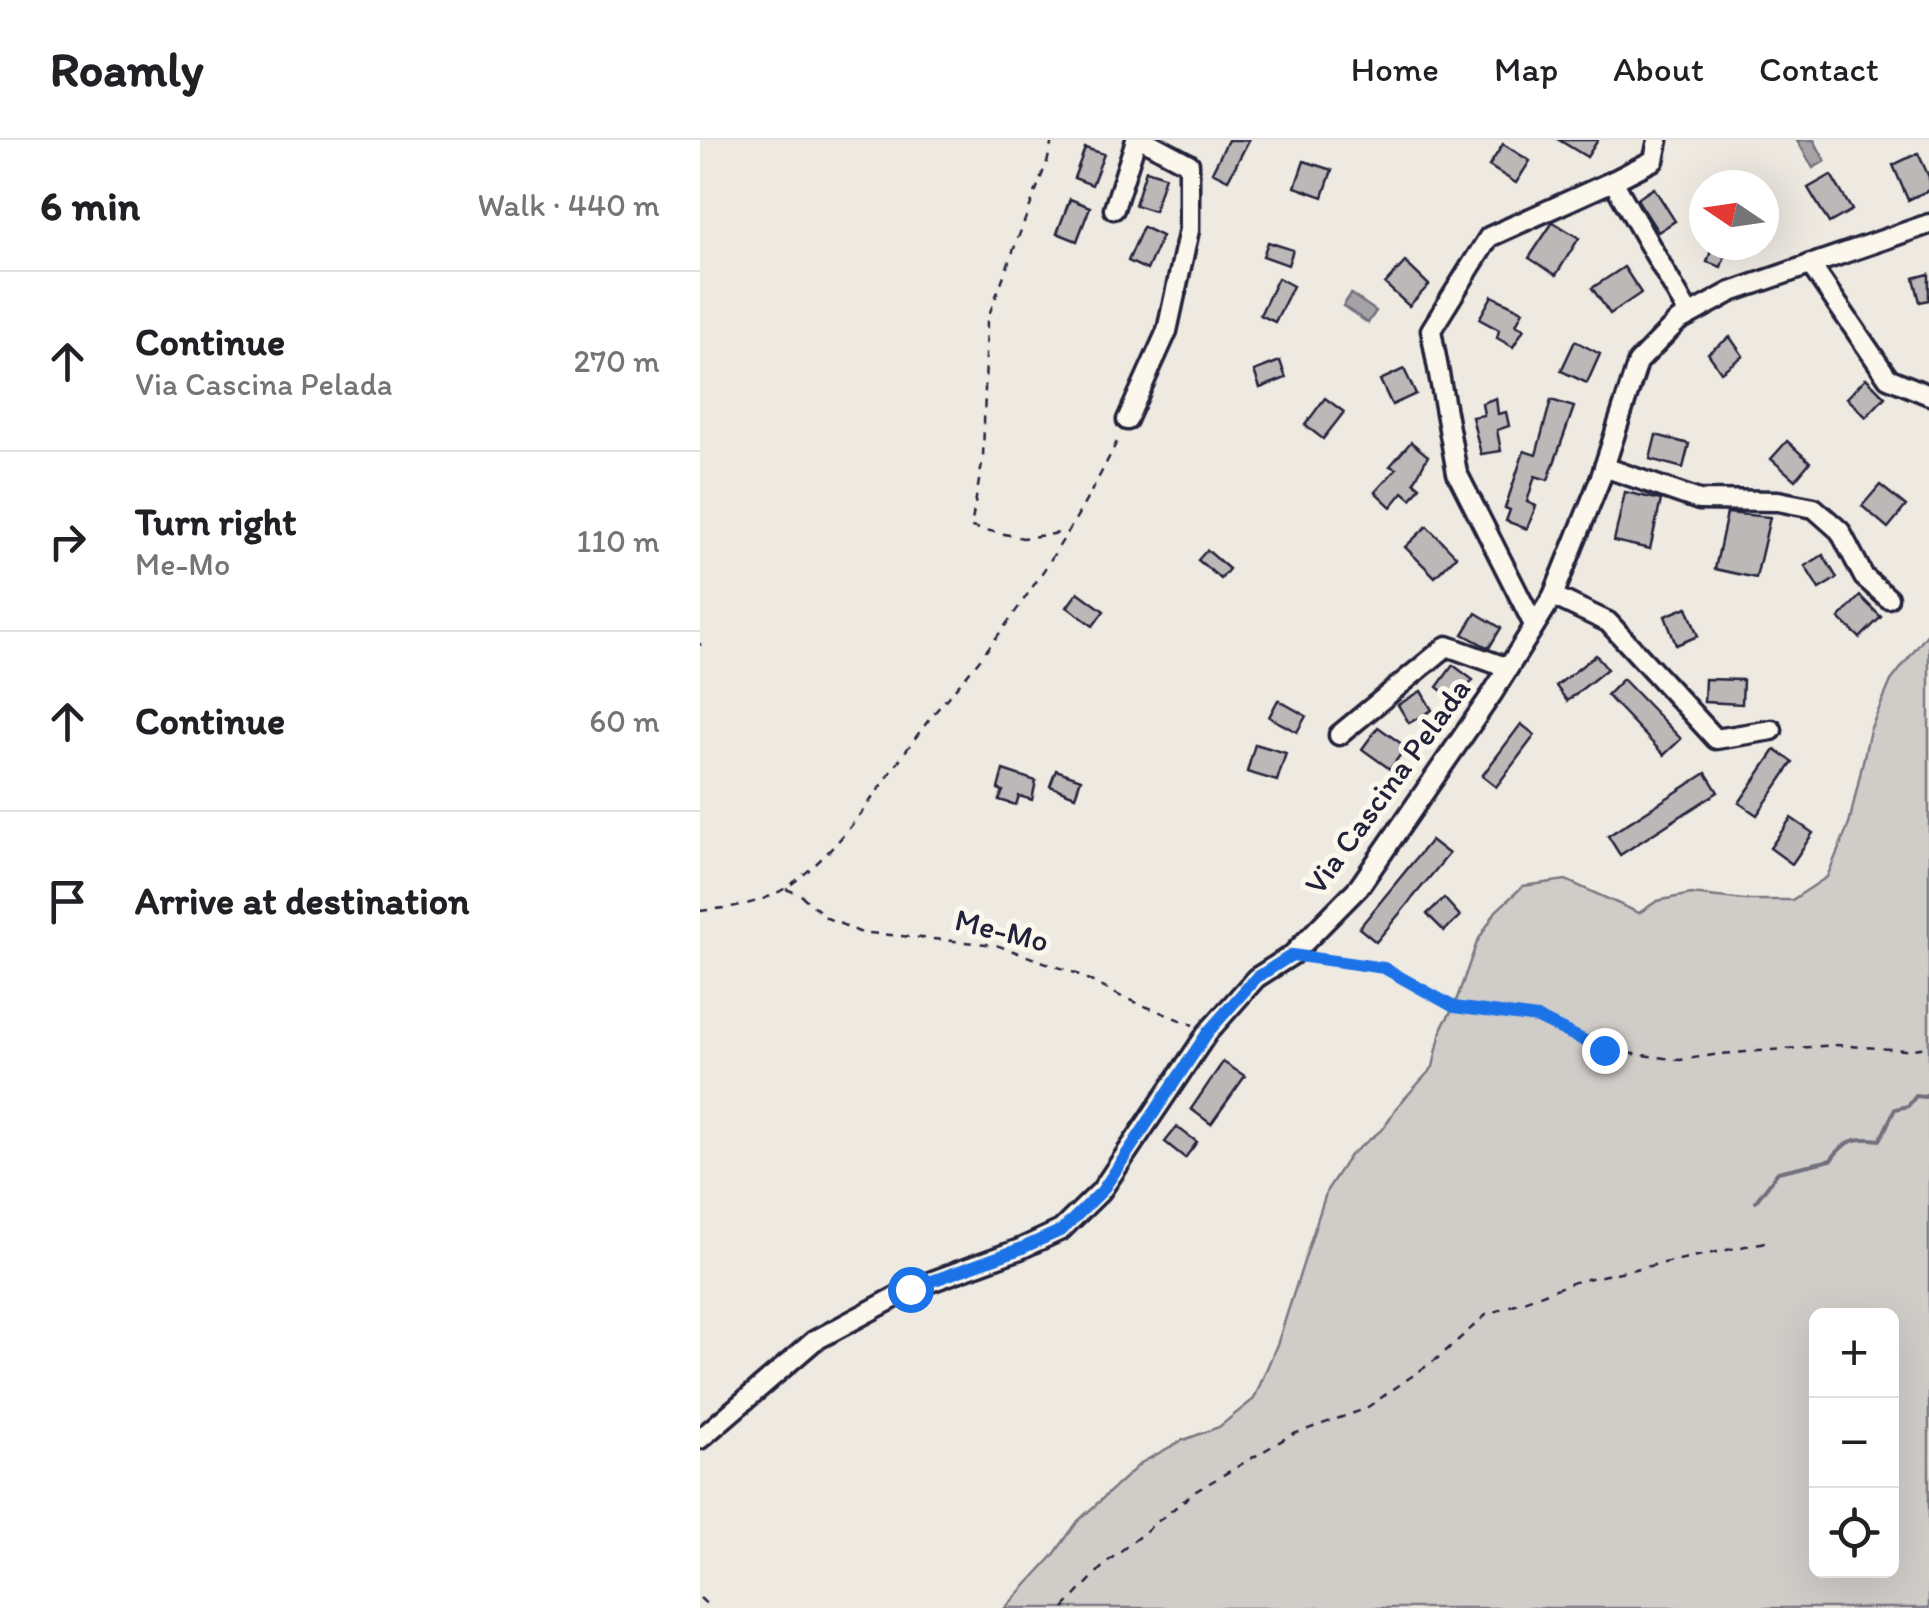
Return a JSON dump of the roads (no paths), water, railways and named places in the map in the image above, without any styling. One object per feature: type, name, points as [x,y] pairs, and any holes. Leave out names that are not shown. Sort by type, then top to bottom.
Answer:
[{"type":"street","points":[[1114,209],[1136,140]]},
{"type":"street","points":[[1127,420],[1167,331],[1189,230],[1189,164],[1144,140]]},
{"type":"street","points":[[1534,626],[1457,474],[1431,330],[1489,237],[1654,160],[1658,140]]},
{"type":"street","points":[[1612,181],[1684,318]]},
{"type":"street","name":"Via Cascina Pelada","points":[[700,1439],[814,1341],[910,1289],[1062,1230],[1102,1191],[1208,1032],[1256,978],[1292,955],[1359,887],[1508,668],[1553,596],[1604,467],[1638,362],[1684,318],[1731,292],[1929,224]]},
{"type":"street","points":[[1810,264],[1888,378],[1929,394]]},
{"type":"street","points":[[1604,467],[1699,500],[1778,501],[1814,508],[1840,531],[1864,577],[1888,598]]},
{"type":"street","points":[[1553,596],[1608,622],[1716,739],[1772,730]]},
{"type":"street","points":[[1338,735],[1447,646],[1508,668]]},
{"type":"waterway","points":[[1756,1201],[1778,1172],[1831,1160],[1851,1141],[1880,1140],[1895,1109],[1929,1093]]}]
